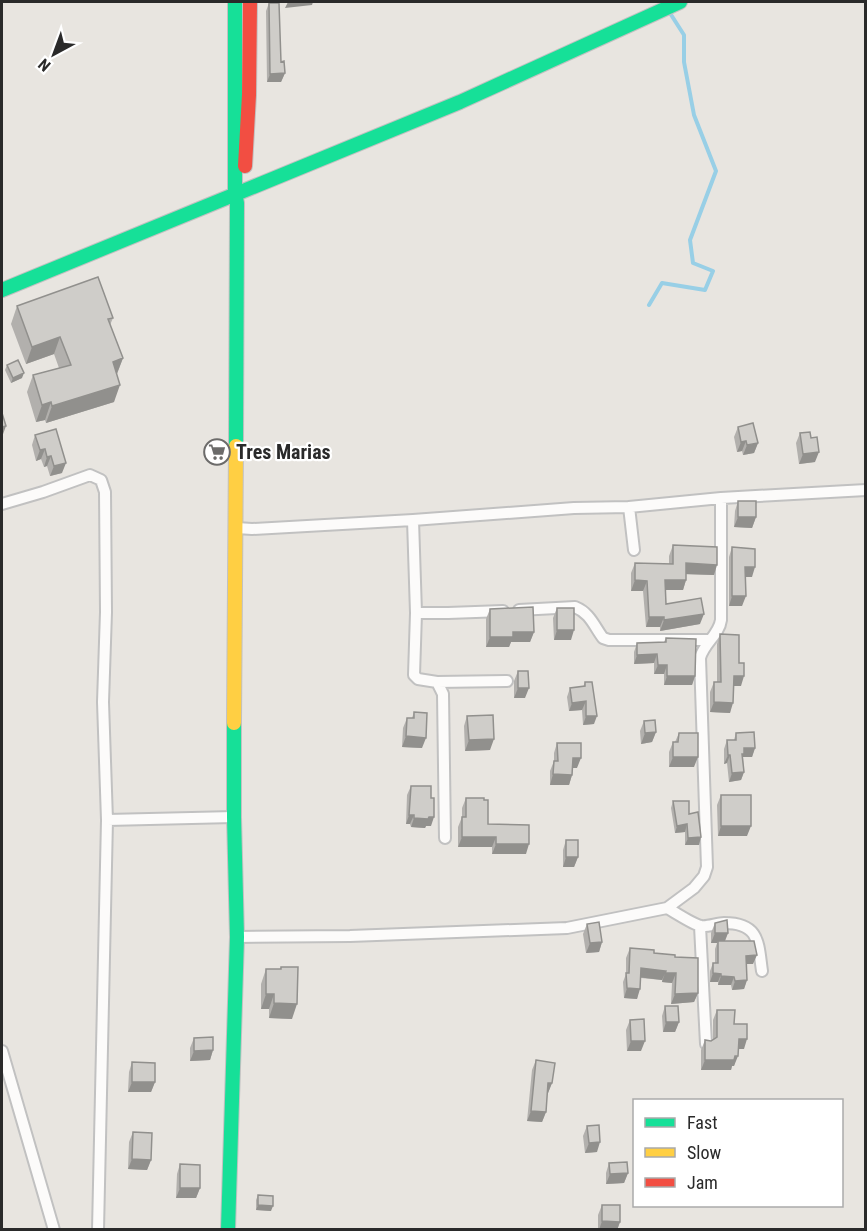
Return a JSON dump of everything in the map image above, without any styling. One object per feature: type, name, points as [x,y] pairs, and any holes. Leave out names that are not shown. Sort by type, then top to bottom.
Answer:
[{"type":"street","points":[[228,1230],[237,937],[234,817],[239,195],[235,2]]},
{"type":"street","points":[[239,195],[249,95],[250,2]]},
{"type":"street","points":[[2,290],[239,195],[460,102],[680,2]]},
{"type":"street","points":[[2,504],[90,475],[101,480],[104,485],[106,612],[103,702],[107,819],[98,1230]]},
{"type":"street","points":[[237,528],[413,520],[573,508],[629,507],[721,498],[866,490]]},
{"type":"street","points":[[237,937],[350,936],[567,928],[667,908],[694,888],[704,876],[707,867],[700,658],[704,646],[717,632],[721,620],[721,498]]},
{"type":"street","points":[[629,507],[634,550]]},
{"type":"street","points":[[413,520],[416,613],[414,675],[418,679],[437,682],[507,681]]},
{"type":"street","points":[[416,613],[448,614],[575,607],[583,610],[589,616],[606,639],[710,640]]},
{"type":"street","points":[[437,682],[443,694],[445,838]]},
{"type":"street","points":[[107,819],[234,817]]},
{"type":"street","points":[[667,908],[700,926],[724,923],[750,928],[758,943],[762,971]]},
{"type":"street","points":[[700,926],[706,1044]]},
{"type":"street","points":[[2,1051],[54,1230]]},
{"type":"building","points":[[269,3],[279,3],[281,62],[284,61],[285,73],[270,74]]},
{"type":"building","points":[[98,277],[113,318],[108,319],[123,358],[113,362],[120,385],[52,406],[51,402],[42,405],[33,375],[71,365],[60,337],[32,347],[17,306]]},
{"type":"building","points":[[18,360],[24,373],[13,378],[7,365]]},
{"type":"building","points":[[2,413],[6,426],[2,427]]},
{"type":"building","points":[[753,423],[758,443],[747,445],[746,441],[741,442],[738,427]]},
{"type":"building","points":[[56,429],[66,463],[54,466],[51,456],[47,457],[45,449],[40,450],[35,435]]},
{"type":"building","points":[[810,432],[811,438],[817,437],[819,452],[803,454],[800,433]]},
{"type":"building","points":[[738,501],[756,501],[756,517],[738,517]]},
{"type":"building","points":[[673,545],[717,547],[717,565],[686,563],[686,580],[665,580],[666,604],[701,598],[704,614],[664,620],[664,617],[649,617],[647,581],[635,580],[635,563],[673,564]]},
{"type":"building","points":[[732,547],[755,549],[755,567],[745,567],[746,596],[732,596]]},
{"type":"building","points":[[533,607],[534,632],[513,632],[513,637],[490,637],[490,609]]},
{"type":"building","points":[[557,608],[574,608],[574,630],[557,630]]},
{"type":"building","points":[[720,634],[739,635],[739,663],[744,663],[744,676],[734,676],[733,703],[714,702],[714,682],[721,682]]},
{"type":"building","points":[[666,638],[696,639],[695,676],[667,676],[667,665],[658,665],[657,654],[637,655],[637,643],[666,642]]},
{"type":"building","points":[[518,671],[528,671],[529,688],[518,688]]},
{"type":"building","points":[[585,682],[592,682],[597,716],[586,716],[586,701],[572,703],[570,688],[585,686]]},
{"type":"building","points":[[414,712],[427,713],[426,738],[406,736],[407,718],[414,718]]},
{"type":"building","points":[[493,715],[494,739],[469,740],[467,716]]},
{"type":"building","points":[[655,720],[656,732],[645,733],[644,721]]},
{"type":"building","points":[[754,732],[755,748],[744,748],[744,754],[742,754],[744,772],[732,773],[727,740],[736,740],[736,733]]},
{"type":"building","points":[[679,733],[698,733],[698,757],[673,757],[673,742],[678,742]]},
{"type":"building","points":[[557,743],[581,743],[581,758],[573,758],[572,775],[553,774],[554,761],[558,761]]},
{"type":"building","points":[[411,786],[431,786],[431,798],[434,798],[434,817],[414,818],[414,815],[409,815]]},
{"type":"building","points":[[721,795],[751,795],[751,826],[721,826]]},
{"type":"building","points":[[466,798],[488,800],[488,824],[529,825],[529,844],[496,844],[496,837],[462,837],[462,817],[466,817]]},
{"type":"building","points":[[673,801],[689,801],[689,814],[698,812],[701,837],[688,838],[687,824],[677,826]]},
{"type":"building","points":[[566,840],[578,840],[578,857],[566,857]]},
{"type":"building","points":[[727,920],[728,933],[715,933],[715,923]]},
{"type":"building","points":[[599,922],[602,942],[590,943],[587,924]]},
{"type":"building","points":[[718,941],[754,941],[757,955],[746,956],[747,980],[735,981],[734,977],[713,973],[713,963],[718,963]]},
{"type":"building","points":[[630,948],[654,950],[654,953],[675,955],[675,957],[698,958],[698,993],[675,994],[676,973],[641,968],[640,989],[627,988],[626,973],[629,973]]},
{"type":"building","points":[[281,967],[298,967],[297,1004],[274,1003],[274,994],[266,994],[266,969],[281,969]]},
{"type":"building","points":[[665,1006],[678,1006],[679,1022],[666,1022]]},
{"type":"building","points":[[717,1010],[735,1010],[734,1024],[747,1024],[747,1039],[739,1039],[738,1056],[735,1056],[734,1060],[705,1060],[705,1040],[711,1041],[717,1037]]},
{"type":"building","points":[[644,1019],[645,1041],[631,1041],[630,1020]]},
{"type":"building","points":[[213,1037],[213,1050],[194,1051],[194,1038]]},
{"type":"building","points":[[536,1060],[555,1063],[552,1083],[548,1083],[546,1112],[531,1111]]},
{"type":"building","points":[[132,1062],[155,1063],[155,1082],[132,1082]]},
{"type":"building","points":[[599,1125],[600,1142],[589,1143],[587,1126]]},
{"type":"building","points":[[133,1132],[152,1133],[151,1160],[132,1159]]},
{"type":"building","points":[[627,1162],[628,1173],[610,1174],[609,1163]]},
{"type":"building","points":[[180,1164],[200,1165],[200,1188],[180,1188]]},
{"type":"building","points":[[258,1195],[273,1196],[273,1206],[258,1205]]},
{"type":"building","points":[[602,1205],[620,1205],[620,1222],[602,1221]]},
{"type":"waterway","points":[[649,305],[662,283],[705,290],[713,271],[693,263],[690,240],[716,171],[694,115],[684,62],[684,35],[668,10]]},
{"type":"traffic: fast","points":[[235,2],[236,446]]},
{"type":"traffic: fast","points":[[2,290],[460,102],[680,2]]},
{"type":"traffic: fast","points":[[228,1230],[237,937],[234,723]]},
{"type":"traffic: slow","points":[[234,723],[236,446]]},
{"type":"traffic: jam","points":[[245,166],[249,95],[250,2]]},
{"type":"place","name":"Tres Marias","points":[[217,452]]}]
